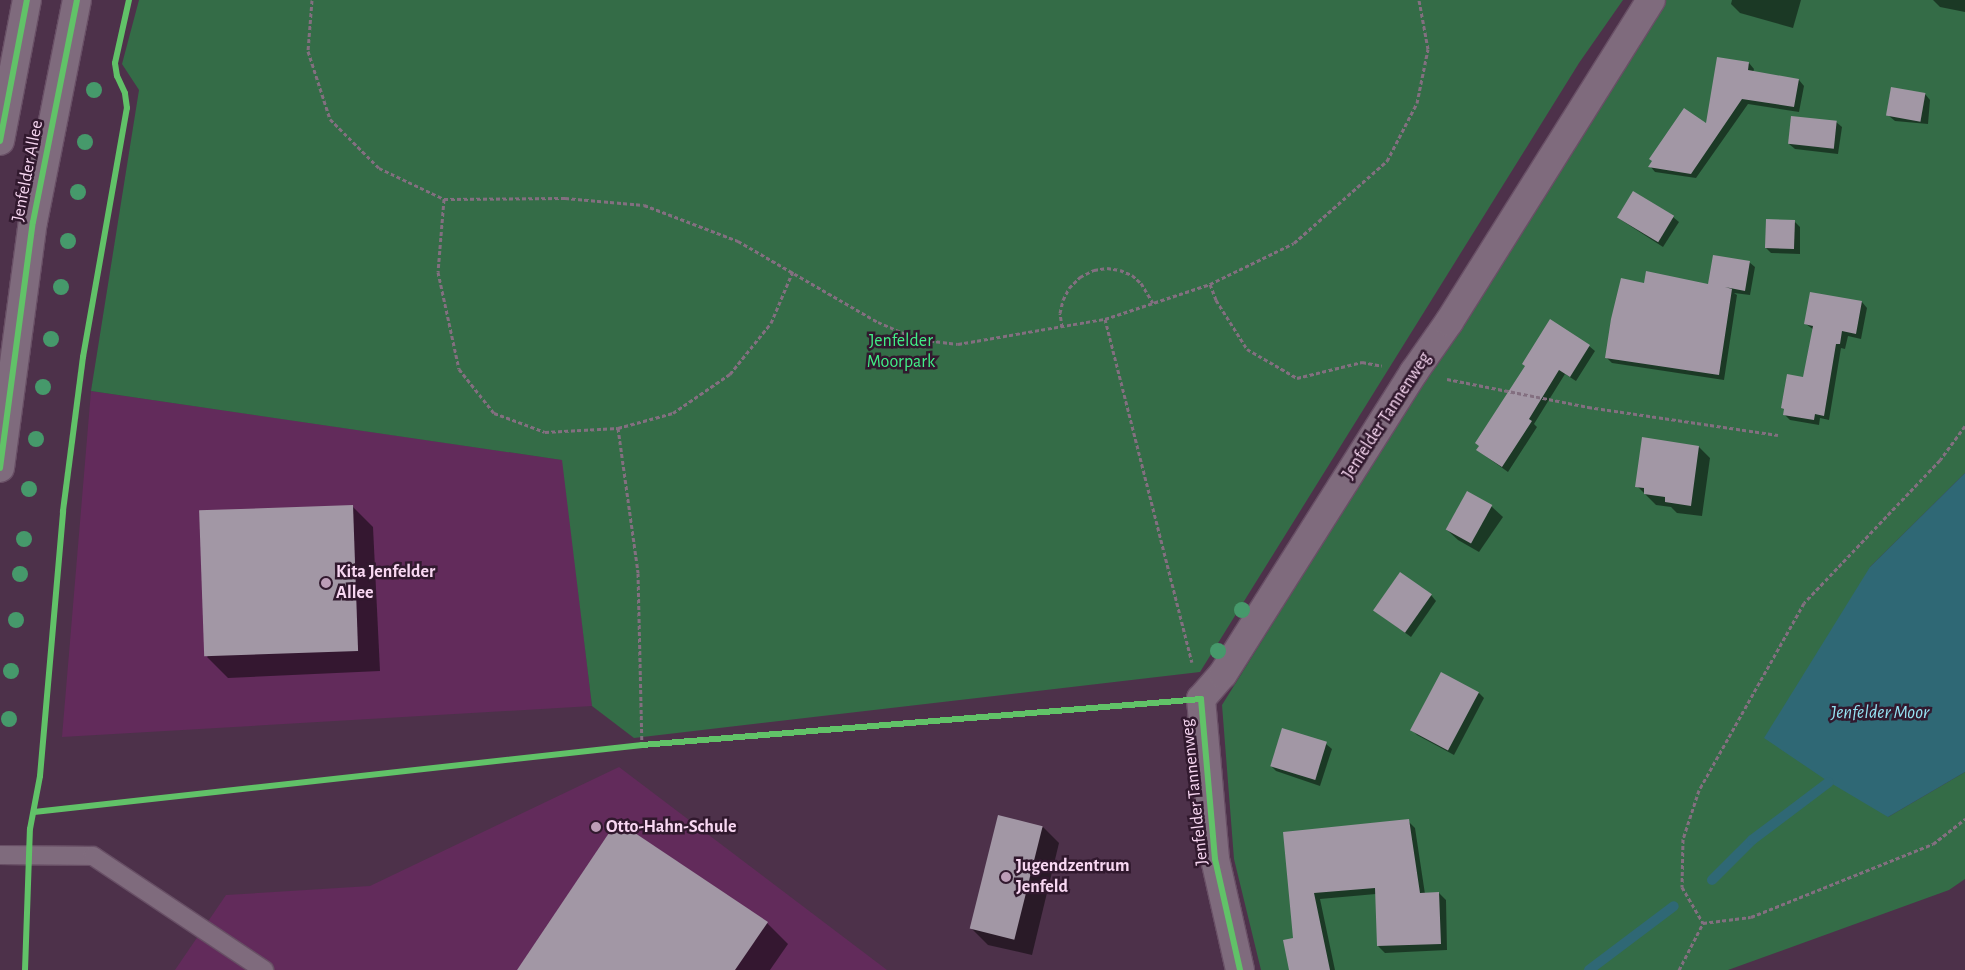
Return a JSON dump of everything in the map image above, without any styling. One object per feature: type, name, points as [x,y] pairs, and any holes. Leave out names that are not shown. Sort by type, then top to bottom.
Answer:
[{"type":"street","name":"Jenfelder Allee","points":[[0,141],[27,0]]},
{"type":"street","name":"Jenfelder Allee","points":[[0,468],[33,222],[77,0]]},
{"type":"street","name":"Jenfelder Tannenweg","points":[[1240,970],[1215,859],[1201,698],[1222,674],[1414,372],[1449,322],[1651,0]]},
{"type":"lane","points":[[0,855],[93,856],[264,970]]},
{"type":"path","points":[[312,0],[308,51],[330,119],[379,168],[444,199],[564,198],[644,205],[738,242],[792,271],[878,322],[917,339],[958,344],[1105,319],[1210,284],[1294,243],[1387,161],[1417,103],[1428,49],[1419,0]]},
{"type":"path","points":[[444,199],[438,272],[460,369],[494,413],[545,432],[618,428],[672,413],[730,374],[771,323],[792,271]]},
{"type":"path","points":[[1062,327],[1060,313],[1063,300],[1069,288],[1080,277],[1094,270],[1107,268],[1120,270],[1132,276],[1145,288],[1153,304]]},
{"type":"path","points":[[1210,284],[1216,300],[1247,348],[1297,378],[1362,362],[1588,407],[1778,435]]},
{"type":"path","points":[[34,812],[642,745],[1201,698],[1105,319]]},
{"type":"path","points":[[1703,923],[1682,887],[1683,840],[1699,790],[1804,603],[1940,460],[1965,426]]},
{"type":"path","points":[[618,428],[638,573],[642,745]]},
{"type":"path","points":[[1703,923],[1751,917],[1932,844],[1965,819]]},
{"type":"path","points":[[1679,970],[1703,923]]},
{"type":"shaded area","name":"Kita Jenfelder Allee","points":[[91,391],[563,460],[592,706],[62,737]]},
{"type":"shaded area","name":"Otto-Hahn-Schule","points":[[619,767],[887,970],[175,970],[226,895],[370,886]]},
{"type":"green space","name":"Jenfelder Moorpark","points":[[139,0],[1623,0],[1579,63],[1200,672],[634,738],[592,706],[562,460],[91,391],[139,90],[122,64]]},
{"type":"green space","points":[[1661,0],[1965,0],[1965,473],[1870,567],[1888,817],[1965,772],[1965,879],[1949,890],[1728,970],[1261,970],[1234,859],[1222,705]]},
{"type":"water","name":"Jenfelder Moor","points":[[1965,473],[1965,772],[1888,817],[1829,782],[1764,738],[1870,567]]},
{"type":"building","points":[[1717,57],[1749,62],[1748,70],[1799,79],[1794,107],[1742,99],[1691,174],[1648,167],[1652,161],[1649,159],[1684,108],[1706,123]]},
{"type":"building","points":[[1891,87],[1925,93],[1920,122],[1886,116]]},
{"type":"building","points":[[1791,116],[1837,121],[1834,149],[1788,144]]},
{"type":"building","points":[[1633,191],[1674,216],[1658,242],[1617,218]]},
{"type":"building","points":[[1766,219],[1795,220],[1794,249],[1765,248]]},
{"type":"building","points":[[1713,255],[1750,261],[1745,291],[1725,287],[1732,289],[1719,375],[1605,358],[1611,319],[1621,278],[1644,283],[1646,271],[1708,284]]},
{"type":"building","points":[[1810,292],[1862,301],[1856,334],[1842,331],[1840,344],[1836,344],[1824,416],[1815,414],[1814,420],[1783,415],[1784,409],[1781,408],[1787,374],[1803,377],[1813,326],[1804,324]]},
{"type":"building","points":[[1550,319],[1590,345],[1570,377],[1559,370],[1529,419],[1532,421],[1502,467],[1476,450],[1479,446],[1475,443],[1525,366],[1522,364]]},
{"type":"building","points":[[1642,437],[1699,446],[1691,506],[1665,502],[1665,497],[1644,494],[1644,488],[1635,487]]},
{"type":"building","points":[[1467,491],[1492,505],[1471,544],[1446,529]]},
{"type":"building","points":[[353,505],[358,651],[204,656],[199,510]]},
{"type":"building","points":[[1400,572],[1432,594],[1405,633],[1373,611]]},
{"type":"building","points":[[1441,672],[1479,692],[1448,750],[1410,730]]},
{"type":"building","points":[[1282,728],[1327,742],[1315,780],[1270,766]]},
{"type":"building","name":"Jugendzentrum Jenfeld","points":[[998,815],[1043,826],[1014,940],[970,929]]},
{"type":"building","points":[[1409,819],[1420,893],[1439,892],[1441,944],[1377,946],[1375,888],[1314,893],[1330,970],[1289,970],[1283,940],[1293,938],[1283,832]]},
{"type":"building","points":[[617,821],[768,922],[735,970],[517,970]]},
{"type":"waterway","points":[[1712,880],[1752,840],[1829,782]]},
{"type":"waterway","points":[[1589,970],[1674,906]]},
{"type":"cycle path","points":[[0,141],[27,0]]},
{"type":"cycle path","points":[[0,468],[33,222],[77,0]]},
{"type":"cycle path","points":[[25,970],[30,829],[40,776],[63,511],[83,357],[127,108],[125,93],[117,76],[115,63],[129,0]]},
{"type":"cycle path","points":[[34,812],[642,745],[1201,699],[1215,859],[1240,970]]},
{"type":"place","name":"Kita Jenfelder Allee","points":[[326,583]]},
{"type":"place","name":"Otto-Hahn-Schule","points":[[596,827]]},
{"type":"place","name":"Jugendzentrum Jenfeld","points":[[1006,877]]}]
